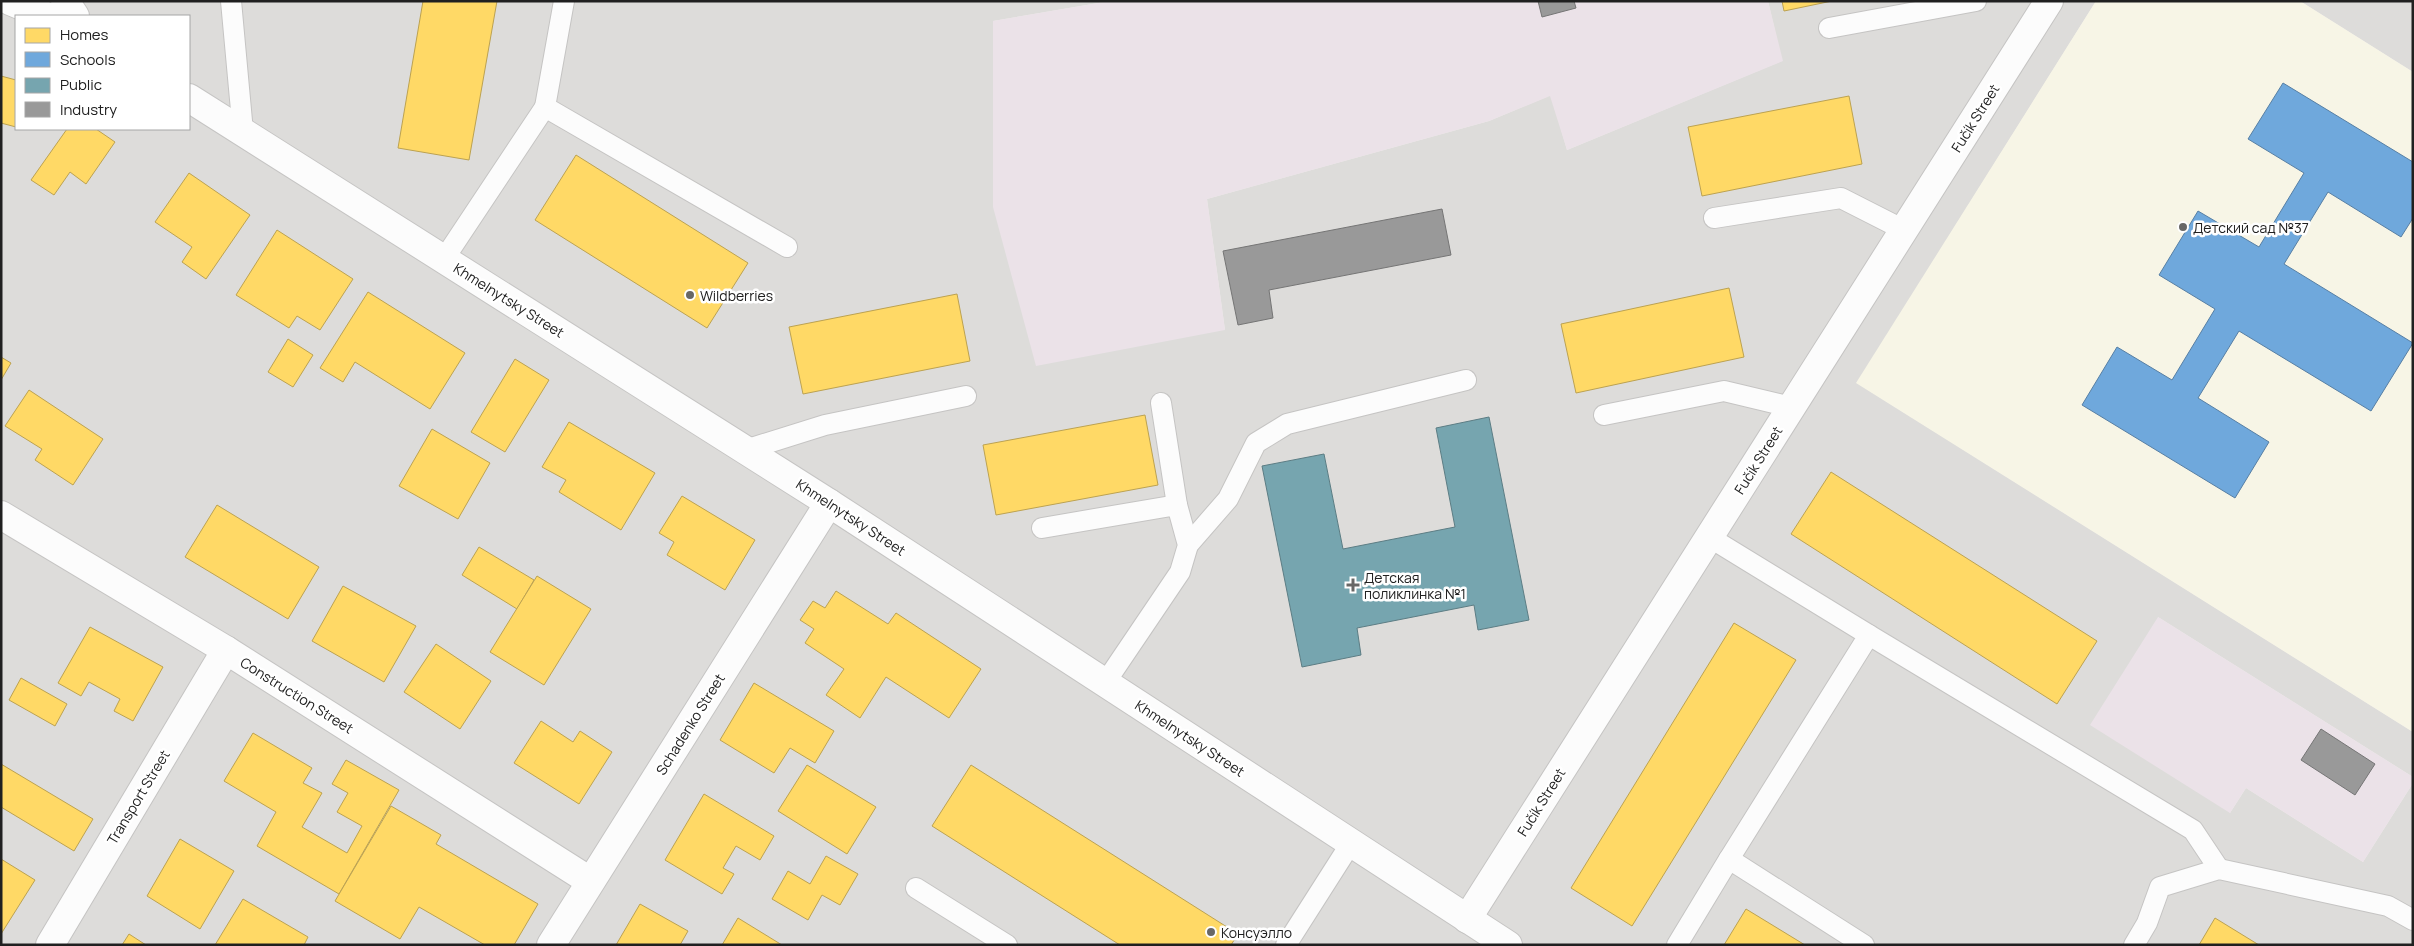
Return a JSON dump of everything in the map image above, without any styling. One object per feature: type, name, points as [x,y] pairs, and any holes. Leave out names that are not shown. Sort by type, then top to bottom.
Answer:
[{"type":"street","points":[[10,1],[44,15]]},
{"type":"street","points":[[65,1],[74,15]]},
{"type":"street","name":"Fučík Street","points":[[1467,919],[2049,1]]},
{"type":"street","name":"Khmelnytsky Street","points":[[190,99],[829,503],[1508,945]]},
{"type":"street","name":"Schadenko Street","points":[[551,945],[829,503]]},
{"type":"street","name":"Construction Street","points":[[1,515],[226,650],[590,881]]},
{"type":"street","name":"Transport Street","points":[[50,945],[226,650]]},
{"type":"lane","points":[[231,1],[243,132]]},
{"type":"lane","points":[[444,259],[545,107],[564,1]]},
{"type":"lane","points":[[1829,28],[1976,1]]},
{"type":"lane","points":[[545,107],[787,247]]},
{"type":"lane","points":[[1714,218],[1841,198],[1904,230]]},
{"type":"lane","points":[[1105,683],[1180,572],[1188,545],[1228,499],[1256,443],[1288,424],[1466,380]]},
{"type":"lane","points":[[1604,415],[1724,391],[1791,408]]},
{"type":"lane","points":[[745,450],[825,426],[966,396]]},
{"type":"lane","points":[[1161,403],[1177,505],[1188,545]]},
{"type":"lane","points":[[1042,528],[1177,505]]},
{"type":"lane","points":[[1709,537],[2193,830],[2219,869]]},
{"type":"lane","points":[[1677,945],[1869,635]]},
{"type":"lane","points":[[1286,945],[1352,843]]},
{"type":"lane","points":[[1729,859],[1864,945]]},
{"type":"lane","points":[[2134,945],[2147,923],[2160,887],[2219,869],[2388,906],[2413,920]]},
{"type":"lane","points":[[916,888],[1006,945]]},
{"type":"shaded area","points":[[1,1],[15,15],[15,130],[190,130],[190,15],[74,15],[65,1],[1110,1],[993,21],[1225,330],[1207,199],[1489,121],[1551,95],[1567,150],[1782,61],[1768,1],[2096,1],[1857,383],[2413,732],[2413,777],[2158,617],[2230,813],[2246,788],[2363,862],[2413,783],[2413,945],[1,945]]},
{"type":"shaded area","points":[[1110,1],[1768,1],[1783,61],[1567,150],[1550,96],[1489,121],[1207,199],[1225,330],[1036,366],[993,207],[993,21]]},
{"type":"shaded area","name":"Детский сад №37","points":[[2096,1],[2300,1],[2413,72],[2413,732],[1856,383]]},
{"type":"shaded area","points":[[2300,1],[2413,1],[2413,72]]},
{"type":"shaded area","points":[[2158,617],[2413,777],[2413,783],[2363,862],[2246,788],[2230,813],[2090,725]]},
{"type":"building: Homes","points":[[423,1],[497,1],[469,160],[398,148]]},
{"type":"building: Homes","points":[[1782,1],[1832,1],[1784,11]]},
{"type":"building: Homes","points":[[1,76],[15,80],[15,127],[1,123]]},
{"type":"building: Homes","points":[[1849,96],[1862,164],[1702,196],[1688,127]]},
{"type":"building: Homes","points":[[66,130],[97,130],[115,142],[86,184],[70,172],[54,195],[31,180]]},
{"type":"building: Homes","points":[[576,155],[748,263],[707,328],[535,220]]},
{"type":"building: Homes","points":[[189,173],[250,215],[206,279],[182,262],[192,247],[155,222]]},
{"type":"building: Homes","points":[[277,230],[353,279],[320,330],[297,316],[289,328],[236,295]]},
{"type":"building: Homes","points":[[1729,288],[1744,357],[1576,393],[1561,324]]},
{"type":"building: Homes","points":[[368,292],[465,353],[430,409],[355,362],[343,382],[320,368]]},
{"type":"building: Homes","points":[[957,294],[970,361],[803,394],[789,327]]},
{"type":"building: Homes","points":[[288,339],[313,355],[293,387],[268,372]]},
{"type":"building: Homes","points":[[1,357],[11,363],[1,380]]},
{"type":"building: Homes","points":[[515,359],[549,380],[505,452],[471,432]]},
{"type":"building: Homes","points":[[29,390],[103,439],[73,485],[35,460],[42,449],[5,426]]},
{"type":"building: Homes","points":[[1145,415],[1158,485],[996,515],[983,445]]},
{"type":"building: Homes","points":[[569,422],[655,473],[621,530],[559,492],[566,480],[542,467]]},
{"type":"building: Homes","points":[[432,429],[490,463],[458,519],[399,486]]},
{"type":"building: Homes","points":[[1831,472],[2097,641],[2057,704],[1791,534]]},
{"type":"building: Homes","points":[[682,496],[755,540],[725,590],[667,555],[674,542],[659,533]]},
{"type":"building: Homes","points":[[217,505],[319,567],[288,619],[185,557]]},
{"type":"building: Homes","points":[[479,547],[534,580],[517,609],[462,575]]},
{"type":"building: Homes","points":[[537,576],[591,609],[544,685],[490,652]]},
{"type":"building: Homes","points":[[343,586],[416,626],[384,682],[312,641]]},
{"type":"building: Homes","points":[[836,591],[888,624],[896,613],[981,669],[949,718],[886,677],[860,718],[826,695],[844,669],[805,643],[814,629],[800,620],[813,601],[825,608]]},
{"type":"building: Homes","points":[[1734,623],[1796,660],[1632,926],[1571,888]]},
{"type":"building: Homes","points":[[90,627],[163,667],[133,721],[114,711],[120,699],[89,682],[81,696],[58,683]]},
{"type":"building: Homes","points":[[436,644],[491,681],[460,729],[404,692]]},
{"type":"building: Homes","points":[[21,678],[67,704],[55,726],[9,700]]},
{"type":"building: Homes","points":[[754,683],[834,731],[815,763],[790,748],[774,773],[720,740]]},
{"type":"building: Homes","points":[[541,721],[573,742],[580,731],[612,752],[579,804],[514,763]]},
{"type":"building: Homes","points":[[253,733],[312,768],[303,783],[322,793],[302,827],[347,853],[362,826],[337,812],[348,793],[332,784],[346,760],[399,790],[339,894],[257,846],[276,812],[224,781]]},
{"type":"building: Homes","points":[[1,764],[93,819],[74,851],[1,807]]},
{"type":"building: Homes","points":[[807,765],[876,807],[847,854],[778,811]]},
{"type":"building: Homes","points":[[971,765],[1238,934],[1231,945],[1120,945],[932,826]]},
{"type":"building: Homes","points":[[704,794],[774,836],[760,860],[736,846],[723,868],[734,874],[722,894],[665,860]]},
{"type":"building: Homes","points":[[391,806],[441,835],[436,844],[538,904],[514,945],[485,945],[419,907],[400,939],[335,901]]},
{"type":"building: Homes","points":[[180,839],[234,871],[200,929],[147,896]]},
{"type":"building: Homes","points":[[826,856],[858,874],[840,905],[822,895],[808,920],[772,899],[788,871],[810,884]]},
{"type":"building: Homes","points":[[1,859],[35,880],[1,934]]},
{"type":"building: Homes","points":[[243,899],[308,937],[304,945],[215,945]]},
{"type":"building: Homes","points":[[640,904],[688,931],[680,945],[616,945]]},
{"type":"building: Homes","points":[[1746,909],[1805,945],[1724,945]]},
{"type":"building: Homes","points":[[738,918],[782,945],[722,945]]},
{"type":"building: Homes","points":[[2215,918],[2259,945],[2199,945]]},
{"type":"building: Homes","points":[[129,934],[146,945],[122,945]]},
{"type":"building: Schools","points":[[2283,83],[2413,162],[2413,218],[2401,237],[2328,192],[2284,264],[2413,343],[2371,411],[2239,331],[2198,398],[2269,442],[2235,498],[2082,405],[2117,347],[2172,380],[2215,309],[2159,275],[2198,211],[2259,247],[2304,173],[2248,139]]},
{"type":"building: Public","points":[[1489,417],[1529,620],[1478,630],[1474,605],[1357,628],[1361,655],[1302,667],[1262,466],[1324,454],[1343,549],[1455,527],[1436,428]]},
{"type":"building: Industry","points":[[1538,1],[1574,1],[1576,8],[1542,17]]},
{"type":"building: Industry","points":[[1442,209],[1451,255],[1269,290],[1273,318],[1238,325],[1223,251]]},
{"type":"building: Industry","points":[[2321,729],[2375,764],[2355,795],[2301,760]]},
{"type":"place","name":"Детский сад №37","points":[[2183,227]]},
{"type":"place","name":"Wildberries","points":[[690,295]]},
{"type":"place","name":"Детская поликлинка №1","points":[[1353,585]]},
{"type":"place","name":"Консуэлло","points":[[1211,932]]}]
